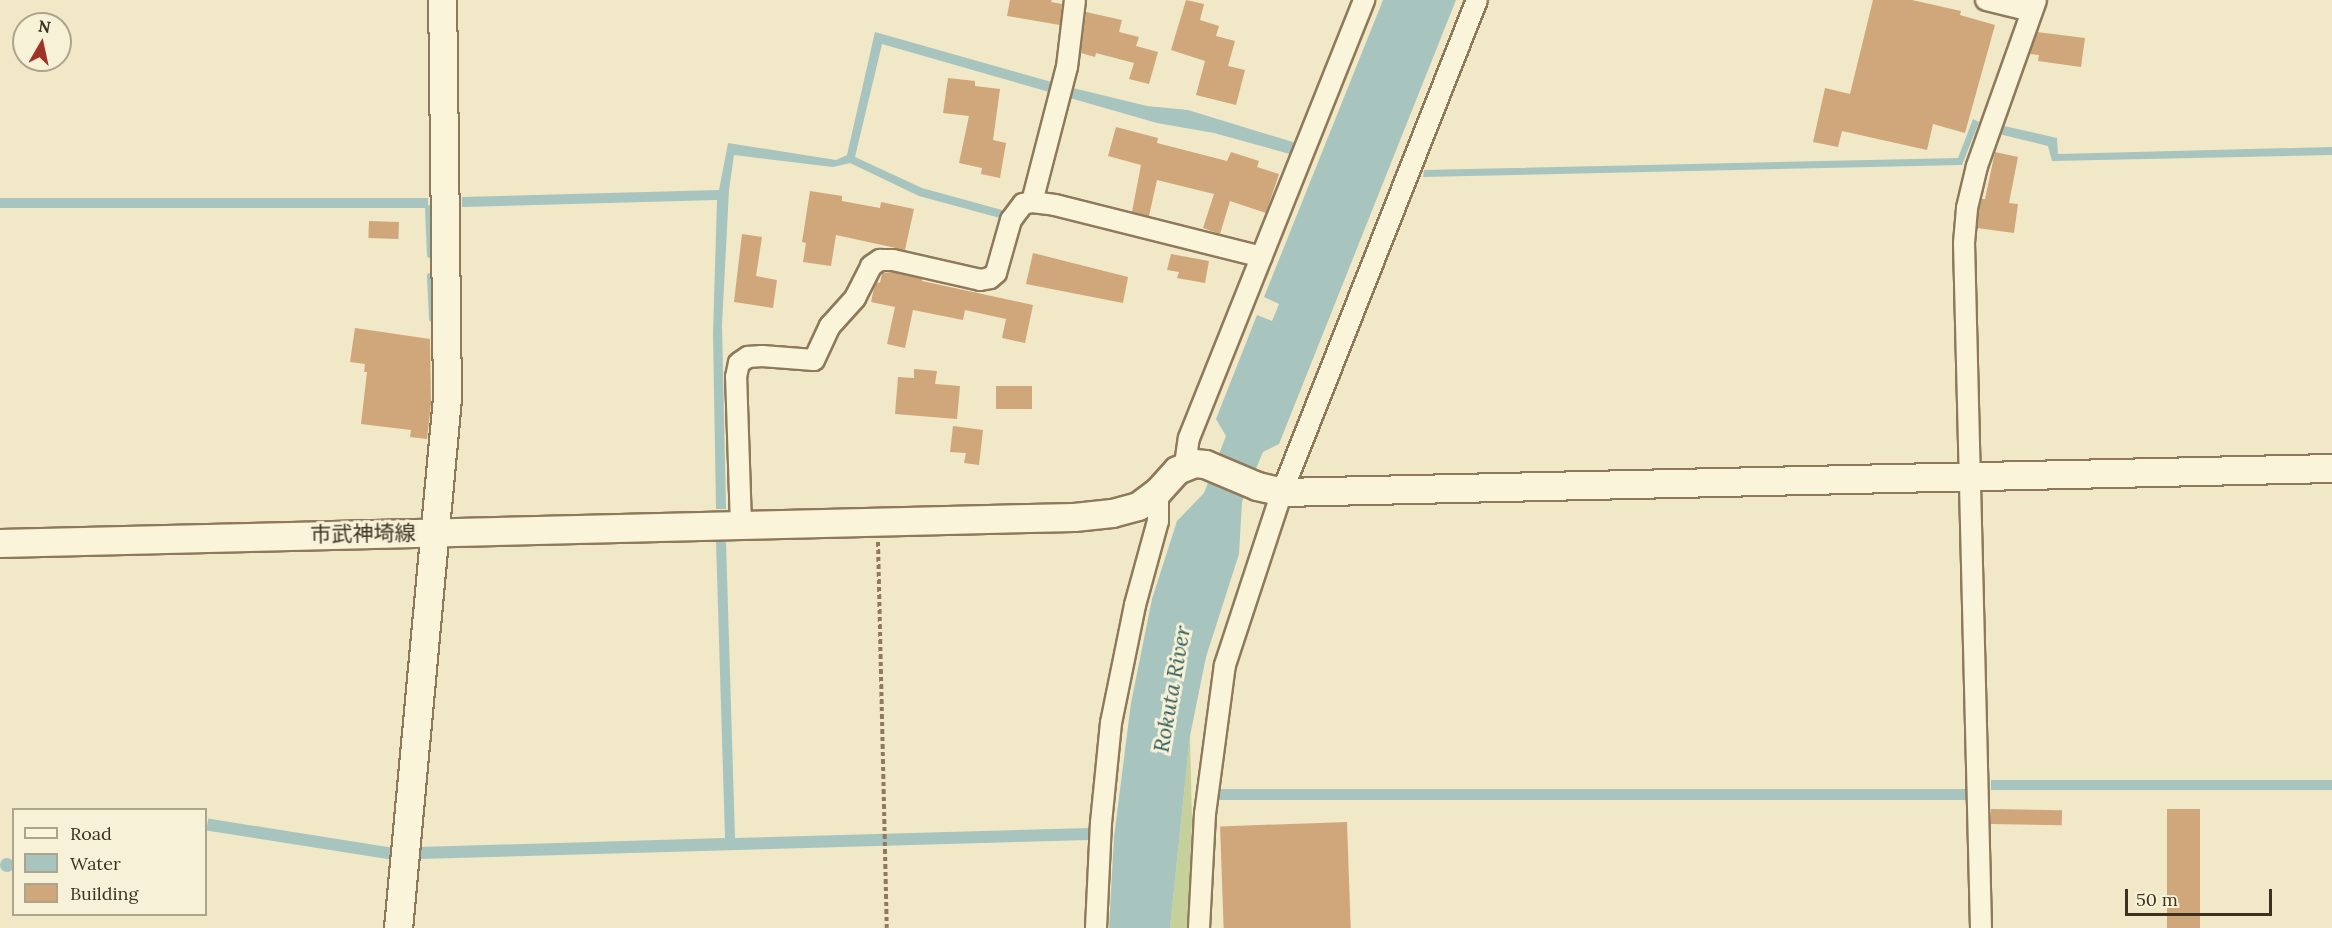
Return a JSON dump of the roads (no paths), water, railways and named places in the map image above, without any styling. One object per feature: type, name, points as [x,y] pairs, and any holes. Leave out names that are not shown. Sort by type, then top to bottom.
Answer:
[{"type":"street","points":[[442,0],[448,330],[447,398],[437,532],[1074,517],[1112,513],[1138,506],[1195,465]]},
{"type":"street","points":[[1032,202],[1064,80],[1075,0]]},
{"type":"street","points":[[1195,465],[1189,438],[1364,0]]},
{"type":"street","points":[[1199,928],[1205,814],[1225,665],[1270,489],[1477,0]]},
{"type":"street","points":[[1981,928],[1964,243],[1967,208],[1977,166],[2033,6],[1986,0]]},
{"type":"street","points":[[741,525],[736,377],[739,363],[748,357],[762,356],[814,360],[830,326],[855,298],[871,266],[880,260],[893,260],[980,280],[990,278],[996,273],[1011,220],[1023,204],[1032,202],[1055,204],[1262,257]]},
{"type":"street","points":[[1195,465],[1270,489],[1971,478],[2332,468]]},
{"type":"street","points":[[1096,928],[1101,823],[1111,723],[1135,606],[1158,521],[1158,491]]},
{"type":"street","name":"市武神埼線","points":[[0,543],[437,532],[398,928]]},
{"type":"water","name":"Rokuta River","points":[[1383,0],[1456,0],[1279,444],[1263,452],[1242,502],[1239,554],[1206,657],[1190,736],[1170,928],[1109,928],[1114,837],[1131,703],[1152,599],[1177,521],[1204,493],[1226,436],[1216,419],[1257,315],[1272,321],[1279,304],[1264,297]]},
{"type":"water","points":[[875,32],[1073,88],[1147,106],[1188,110],[1296,143],[1290,154],[1214,133],[1157,123],[882,44],[855,157],[922,188],[1002,210],[1000,218],[919,196],[850,163],[833,167],[734,155],[729,190],[722,325],[726,509],[716,509],[713,333],[717,200],[462,207],[462,197],[719,190],[728,143],[836,160],[847,155]]},
{"type":"water","points":[[1973,119],[1979,122],[1962,165],[1423,177],[1424,170],[1958,158]]},
{"type":"water","points":[[2000,125],[2057,138],[2058,154],[2332,147],[2332,155],[2052,161],[2048,146],[1999,134]]},
{"type":"water","points":[[0,198],[428,198],[428,208],[0,208]]},
{"type":"water","points":[[716,542],[726,542],[735,838],[1090,828],[1090,840],[418,859],[419,847],[725,838]]},
{"type":"water","points":[[1991,780],[2332,780],[2332,790],[1991,790]]},
{"type":"water","points":[[1218,789],[1968,789],[1968,800],[1218,800]]},
{"type":"water","points":[[208,819],[394,848],[392,860],[207,831]]},
{"type":"water","points":[[4,858],[10,858],[12,870],[4,872],[0,868],[0,862]]},
{"type":"waterway","points":[[428,208],[430,255]]},
{"type":"waterway","points":[[430,276],[432,319]]}]
